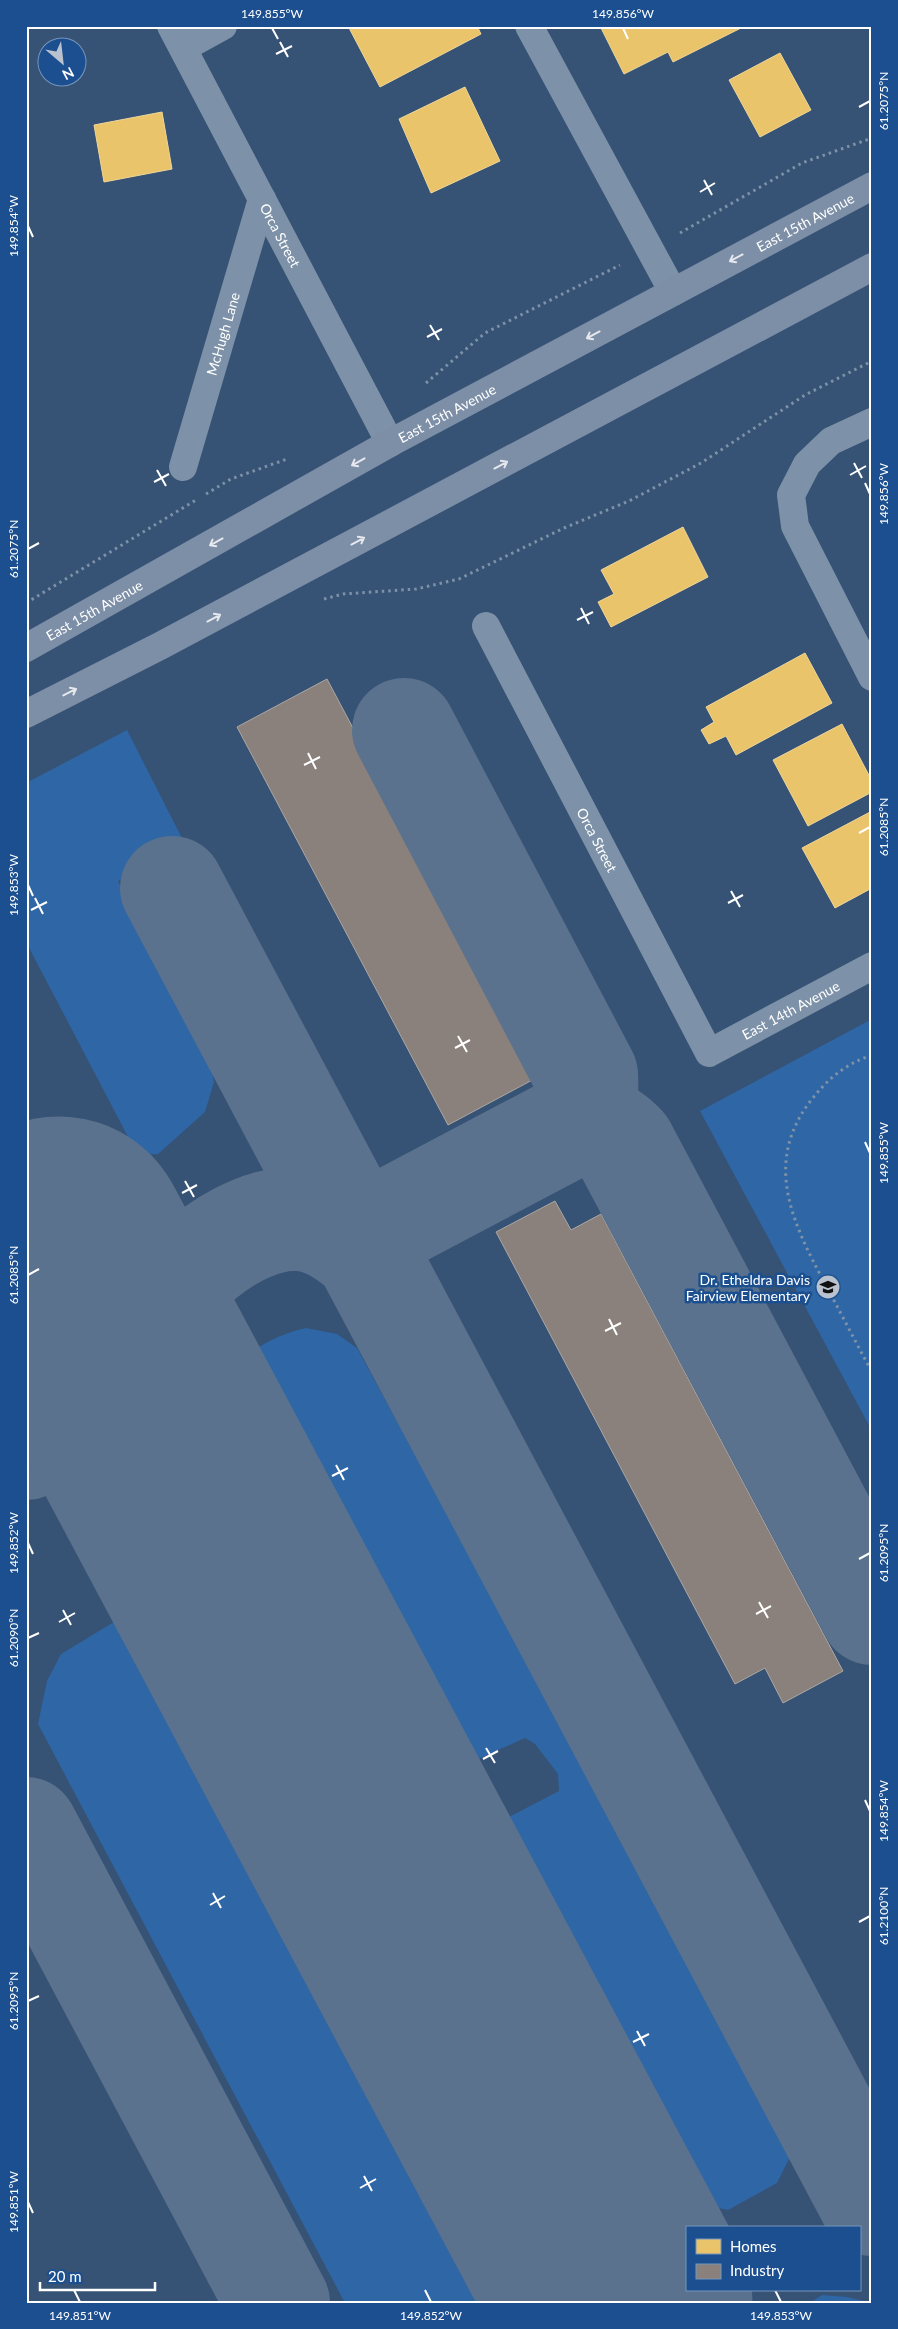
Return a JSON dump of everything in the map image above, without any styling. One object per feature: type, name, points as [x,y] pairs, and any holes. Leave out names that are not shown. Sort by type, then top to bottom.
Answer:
[{"type":"main road","name":"East 15th Avenue","points":[[26,648],[390,443],[872,186]]},
{"type":"main road","points":[[26,714],[160,646],[872,267]]},
{"type":"street","points":[[177,37],[223,26]]},
{"type":"street","points":[[530,26],[673,292]]},
{"type":"street","name":"Orca Street","points":[[177,37],[390,443]]},
{"type":"street","name":"McHugh Lane","points":[[183,467],[262,199]]},
{"type":"street","points":[[872,422],[831,441],[807,464],[791,495],[795,526],[872,677]]},
{"type":"street","name":"Orca Street","points":[[486,626],[709,1053]]},
{"type":"street","name":"East 14th Avenue","points":[[709,1053],[872,966]]},
{"type":"path","points":[[319,600],[343,594],[416,589],[459,579],[564,528],[628,501],[702,463],[805,395],[872,361]]},
{"type":"path","points":[[205,494],[231,479],[292,458]]},
{"type":"path","points":[[26,603],[197,500]]},
{"type":"path","points":[[872,1055],[843,1068],[833,1076],[803,1111],[787,1156],[785,1182],[790,1208],[800,1235],[872,1372]]},
{"type":"shaded area","points":[[127,730],[185,844],[118,881],[206,1044],[214,1082],[205,1112],[158,1154],[137,1154],[26,942],[26,783]]},
{"type":"shaded area","name":"Dr. Etheldra Davis Fairview Elementary","points":[[872,1019],[872,1431],[700,1111]]},
{"type":"shaded area","points":[[306,1328],[337,1334],[357,1348],[520,1647],[790,2157],[777,2183],[728,2210],[680,2197],[655,2180],[476,1846],[480,1832],[559,1791],[558,1774],[535,1744],[525,1738],[445,1774],[239,1385],[237,1364],[244,1358],[268,1342]]},
{"type":"shaded area","points":[[114,1622],[138,1625],[166,1634],[190,1666],[515,2266],[514,2285],[509,2303],[345,2303],[38,1724],[47,1681],[61,1654]]},
{"type":"shaded area","points":[[822,2295],[847,2297],[872,2303],[810,2303]]},
{"type":"building: Homes","points":[[348,26],[477,26],[481,34],[380,87]]},
{"type":"building: Homes","points":[[600,26],[745,26],[673,62],[668,52],[624,74]]},
{"type":"building: Homes","points":[[780,53],[811,110],[760,137],[729,80]]},
{"type":"building: Homes","points":[[465,87],[500,161],[431,193],[399,119]]},
{"type":"building: Homes","points":[[162,112],[172,169],[104,182],[94,125]]},
{"type":"building: Homes","points":[[683,527],[708,577],[611,627],[598,602],[614,594],[601,570]]},
{"type":"building: Homes","points":[[805,653],[832,703],[736,755],[726,736],[709,744],[701,730],[714,722],[706,707]]},
{"type":"building: Homes","points":[[842,724],[872,781],[872,792],[808,826],[773,760]]},
{"type":"building: Homes","points":[[872,811],[872,888],[835,908],[802,848]]},
{"type":"building: Industry","points":[[327,679],[538,1077],[448,1125],[237,727]]},
{"type":"building: Industry","points":[[555,1201],[571,1230],[601,1214],[843,1671],[783,1703],[765,1668],[735,1684],[496,1232]]},
{"type":"taxiway","points":[[404,730],[586,1075],[584,1103],[568,1127]]},
{"type":"taxiway","points":[[172,888],[872,2204]]},
{"type":"taxiway","points":[[358,1238],[568,1127],[592,1127],[611,1135],[624,1146],[872,1613]]},
{"type":"taxiway","points":[[153,1421],[144,1372],[145,1343],[153,1321],[166,1298],[183,1277],[204,1258],[226,1241],[250,1229],[275,1221],[298,1219],[326,1225],[365,1251]]},
{"type":"taxiway","points":[[26,1448],[38,1443],[63,1438],[76,1437],[102,1440],[135,1451],[186,1484]]},
{"type":"taxiway","points":[[26,1829],[278,2303]]},
{"type":"taxiway","points":[[558,2180],[611,2246],[642,2267],[686,2282]]},
{"type":"runway","points":[[59,1246],[623,2303]]},
{"type":"place","name":"Dr. Etheldra Davis Fairview Elementary","points":[[828,1287]]}]
